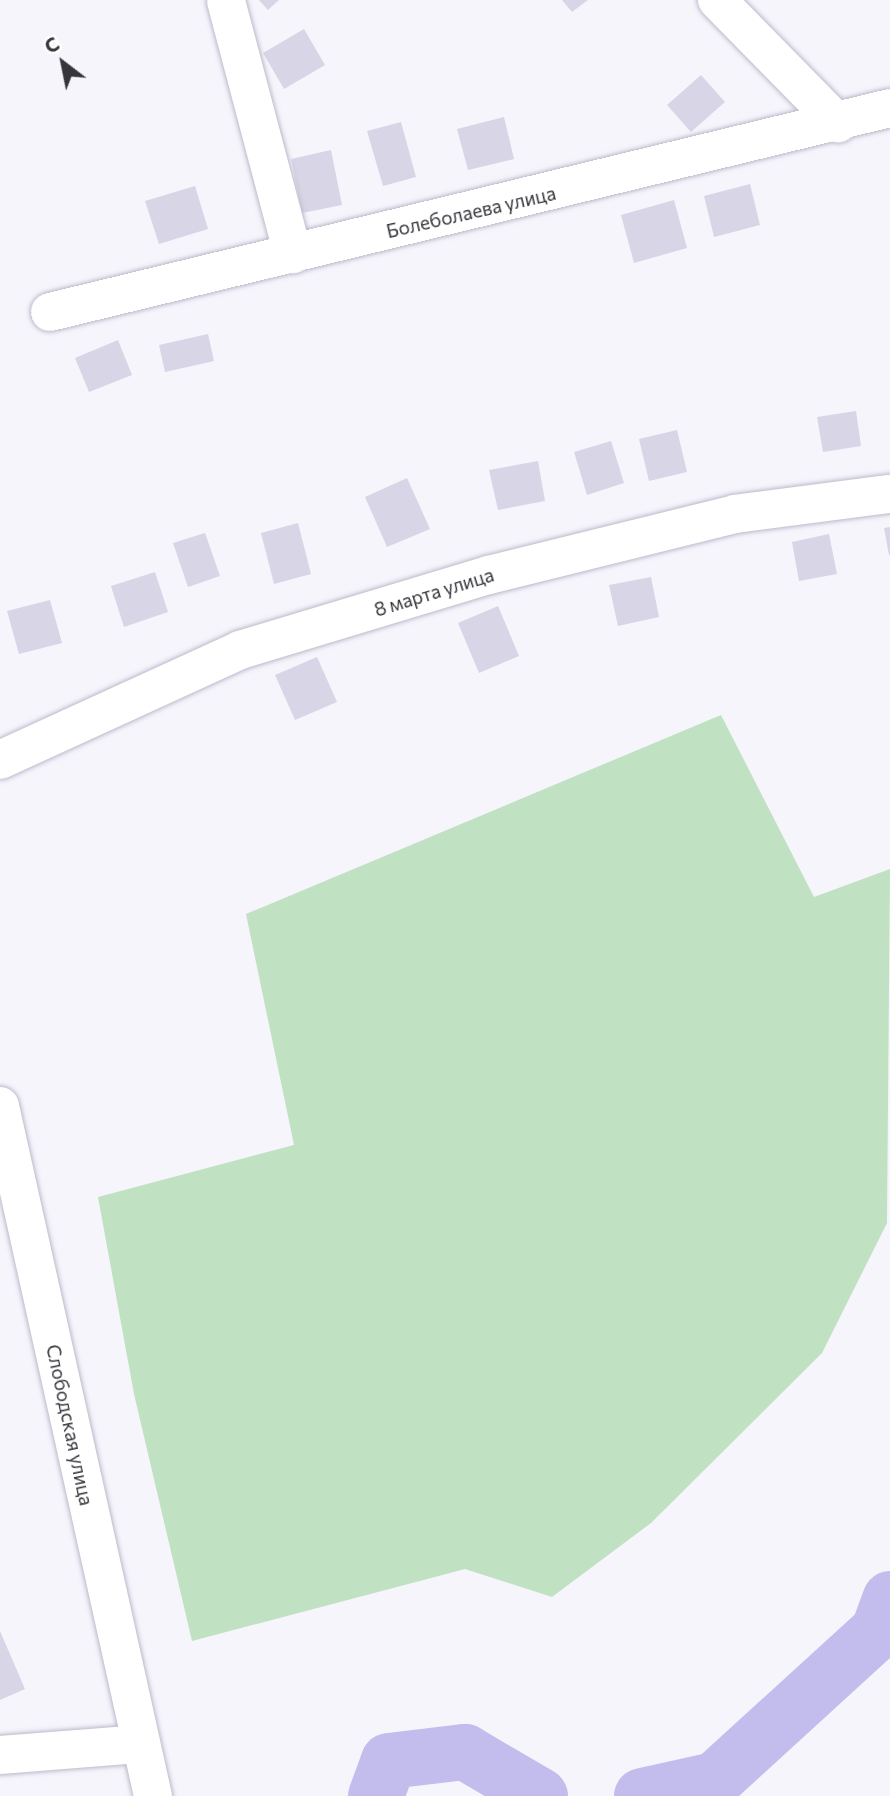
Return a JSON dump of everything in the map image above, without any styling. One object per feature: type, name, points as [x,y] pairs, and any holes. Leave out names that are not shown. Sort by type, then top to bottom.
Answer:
[{"type":"street","points":[[717,0],[838,123]]},
{"type":"street","points":[[226,1],[293,254]]},
{"type":"street","name":"Болеболаева улица","points":[[50,312],[838,123],[890,108]]},
{"type":"street","name":"8 марта улица","points":[[0,760],[240,650],[489,575],[735,514],[890,494]]},
{"type":"street","name":"Слободская улица","points":[[0,1105],[139,1744],[153,1796]]},
{"type":"street","points":[[0,1755],[139,1744]]},
{"type":"green space","points":[[721,715],[814,897],[890,869],[887,1223],[822,1353],[651,1523],[552,1597],[465,1569],[192,1641],[134,1394],[98,1197],[294,1145],[246,914]]},
{"type":"building","points":[[259,0],[279,0],[268,10]]},
{"type":"building","points":[[562,0],[588,0],[572,12]]},
{"type":"building","points":[[304,29],[325,65],[284,89],[263,53]]},
{"type":"building","points":[[701,75],[725,102],[691,132],[667,105]]},
{"type":"building","points":[[504,117],[514,159],[468,170],[457,129]]},
{"type":"building","points":[[401,122],[416,177],[383,186],[367,131]]},
{"type":"building","points":[[331,150],[342,205],[302,213],[291,159]]},
{"type":"building","points":[[750,184],[760,225],[714,237],[704,196]]},
{"type":"building","points":[[195,186],[208,229],[159,244],[145,201]]},
{"type":"building","points":[[674,200],[687,248],[634,263],[621,215]]},
{"type":"building","points":[[208,334],[214,361],[165,372],[159,345]]},
{"type":"building","points":[[118,340],[132,375],[89,392],[75,358]]},
{"type":"building","points":[[856,411],[861,446],[823,452],[817,417]]},
{"type":"building","points":[[677,430],[687,472],[649,481],[639,439]]},
{"type":"building","points":[[611,441],[624,483],[587,495],[574,452]]},
{"type":"building","points":[[538,461],[545,501],[498,510],[489,470]]},
{"type":"building","points":[[407,478],[430,529],[387,547],[365,497]]},
{"type":"building","points":[[298,523],[311,574],[274,584],[261,533]]},
{"type":"building","points":[[890,527],[890,555],[889,555],[884,528]]},
{"type":"building","points":[[205,533],[220,576],[188,587],[173,543]]},
{"type":"building","points":[[829,534],[837,574],[799,581],[792,542]]},
{"type":"building","points":[[155,572],[168,612],[124,627],[111,586]]},
{"type":"building","points":[[651,577],[659,617],[618,626],[609,585]]},
{"type":"building","points":[[50,600],[62,643],[19,654],[7,611]]},
{"type":"building","points":[[498,606],[519,656],[479,673],[458,623]]},
{"type":"building","points":[[317,657],[337,702],[295,720],[275,675]]},
{"type":"building","points":[[0,1631],[25,1689],[0,1700]]},
{"type":"waterway","points":[[642,1796],[715,1780],[879,1630],[890,1599]]},
{"type":"waterway","points":[[376,1796],[389,1761],[465,1752],[540,1796]]}]
